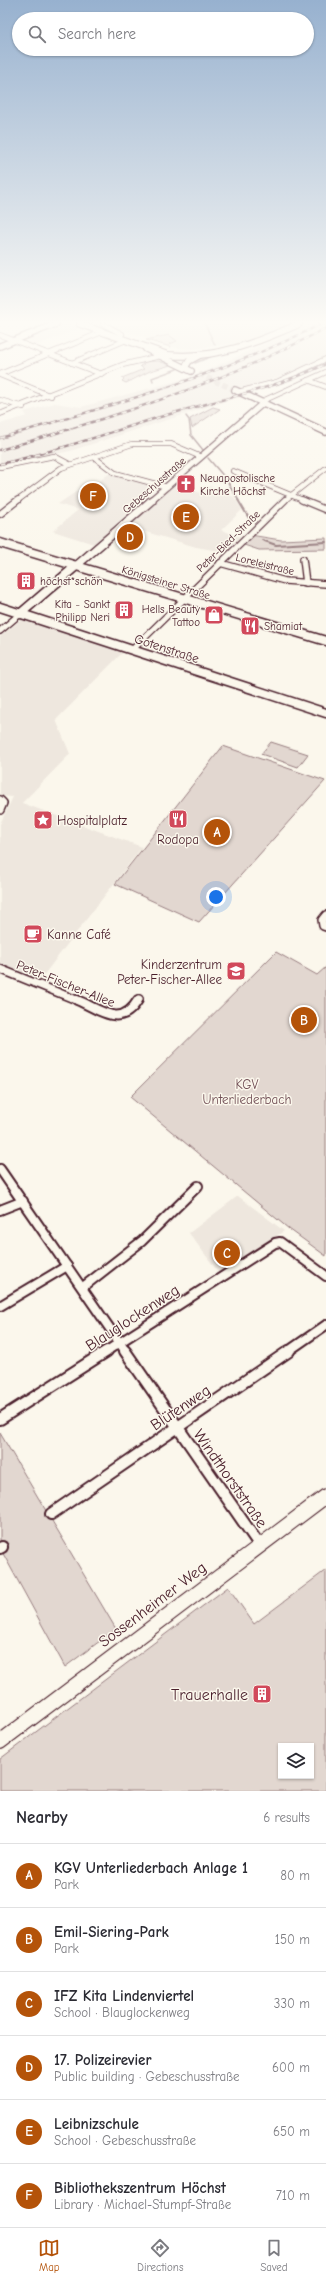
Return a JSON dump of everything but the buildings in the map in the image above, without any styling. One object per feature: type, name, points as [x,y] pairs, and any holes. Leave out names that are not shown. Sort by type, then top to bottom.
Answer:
[{"type":"main road","name":"Königsteiner Straße","points":[[0,543],[326,641]]},
{"type":"main road","points":[[20,614],[76,566]]},
{"type":"main road","name":"Gotenstraße","points":[[0,607],[326,713]]},
{"type":"street","points":[[0,414],[21,408]]},
{"type":"street","name":"Gebeschusstraße","points":[[76,566],[258,408]]},
{"type":"street","points":[[270,408],[326,432]]},
{"type":"street","points":[[0,514],[61,468],[69,464],[132,444],[152,442],[171,444],[201,457]]},
{"type":"street","points":[[0,467],[54,456],[69,464]]},
{"type":"street","points":[[94,457],[115,473],[167,487]]},
{"type":"street","name":"Peter-Bied-Straße","points":[[132,650],[182,598],[291,495],[326,468]]},
{"type":"street","points":[[232,471],[326,510]]},
{"type":"street","name":"Loreleistraße","points":[[303,559],[306,583]]},
{"type":"street","name":"Loreleistraße","points":[[220,563],[285,581],[326,584]]},
{"type":"street","points":[[0,631],[20,614]]},
{"type":"street","points":[[0,800],[3,803],[0,810]]},
{"type":"street","points":[[326,915],[322,920],[323,926],[326,927]]},
{"type":"street","name":"Peter-Fischer-Allee","points":[[0,969],[117,1017],[124,1017],[129,1014],[139,999]]},
{"type":"street","name":"Windthorststraße","points":[[0,1169],[83,1287],[260,1546]]},
{"type":"street","points":[[83,1287],[142,1241],[198,1186]]},
{"type":"street","points":[[0,1210],[23,1201]]},
{"type":"street","name":"Blauglockenweg","points":[[0,1419],[280,1242],[326,1276]]},
{"type":"street","points":[[0,1306],[67,1266]]},
{"type":"street","name":"Blütenweg","points":[[51,1514],[326,1325]]},
{"type":"street","name":"Sossenheimer Weg","points":[[0,1742],[326,1496]]},
{"type":"shaded area","points":[[39,408],[206,408],[70,451],[0,466],[0,424],[27,416],[24,412]]},
{"type":"shaded area","points":[[110,473],[157,486],[94,544],[53,531],[78,510],[58,504],[89,483],[95,484]]},
{"type":"shaded area","points":[[173,485],[201,493],[210,486],[234,497],[242,510],[221,530],[241,537],[225,552],[196,547],[136,529],[139,526],[131,524]]},
{"type":"shaded area","points":[[22,619],[123,652],[56,720],[70,754],[22,803],[142,847],[39,981],[0,965],[0,824],[13,797],[0,796],[0,637]]},
{"type":"shaded area","points":[[238,1196],[284,1231],[219,1273],[189,1233]]},
{"type":"green space","points":[[212,408],[220,409],[192,428],[190,419]]},
{"type":"green space","points":[[250,535],[281,540],[326,538],[326,549],[259,550],[241,544]]},
{"type":"green space","points":[[271,742],[308,754],[298,767],[261,754]]},
{"type":"green space","points":[[223,746],[325,781],[199,922],[115,884]]},
{"type":"green space","name":"KGV Unterliederbach","points":[[276,952],[317,975],[326,967],[326,1256],[289,1229],[130,1097]]},
{"type":"green space","points":[[0,1433],[116,1629],[65,1667],[0,1548]]},
{"type":"green space","points":[[326,1570],[326,1791],[0,1791],[0,1759],[228,1587],[254,1624]]},
{"type":"waterway","points":[[186,416],[189,420],[191,435],[203,450]]},
{"type":"waterway","points":[[208,458],[226,479],[239,501]]},
{"type":"waterway","points":[[238,500],[250,520]]},
{"type":"waterway","points":[[262,540],[276,545],[326,542]]},
{"type":"railway","points":[[0,438],[103,408]]},
{"type":"railway","points":[[0,450],[138,408]]},
{"type":"railway","points":[[0,464],[43,453],[194,408]]},
{"type":"place","name":"Neuapostolische Kirche Höchst","points":[[186,484]]},
{"type":"place","name":"Bibliothekszentrum Höchst","points":[[93,496]]},
{"type":"place","name":"Leibnizschule","points":[[186,517]]},
{"type":"place","name":"17. Polizeirevier","points":[[130,537]]},
{"type":"place","name":"höchst*schön","points":[[26,581]]},
{"type":"place","name":"Kita - Sankt Philipp Neri","points":[[124,610]]},
{"type":"place","name":"Hells Beauty Tattoo","points":[[214,615]]},
{"type":"place","name":"Shamiat","points":[[250,626]]},
{"type":"place","name":"Rodopa","points":[[178,819]]},
{"type":"place","name":"Hospitalplatz","points":[[43,820]]},
{"type":"place","name":"KGV Unterliederbach Anlage 1","points":[[217,832]]},
{"type":"place","name":"Kanne Café","points":[[33,934]]},
{"type":"place","name":"Kinderzentrum Peter-Fischer-Allee","points":[[236,971]]},
{"type":"place","name":"Emil-Siering-Park","points":[[304,1020]]},
{"type":"place","name":"IFZ Kita Lindenviertel","points":[[227,1253]]},
{"type":"place","name":"Trauerhalle","points":[[262,1694]]}]
